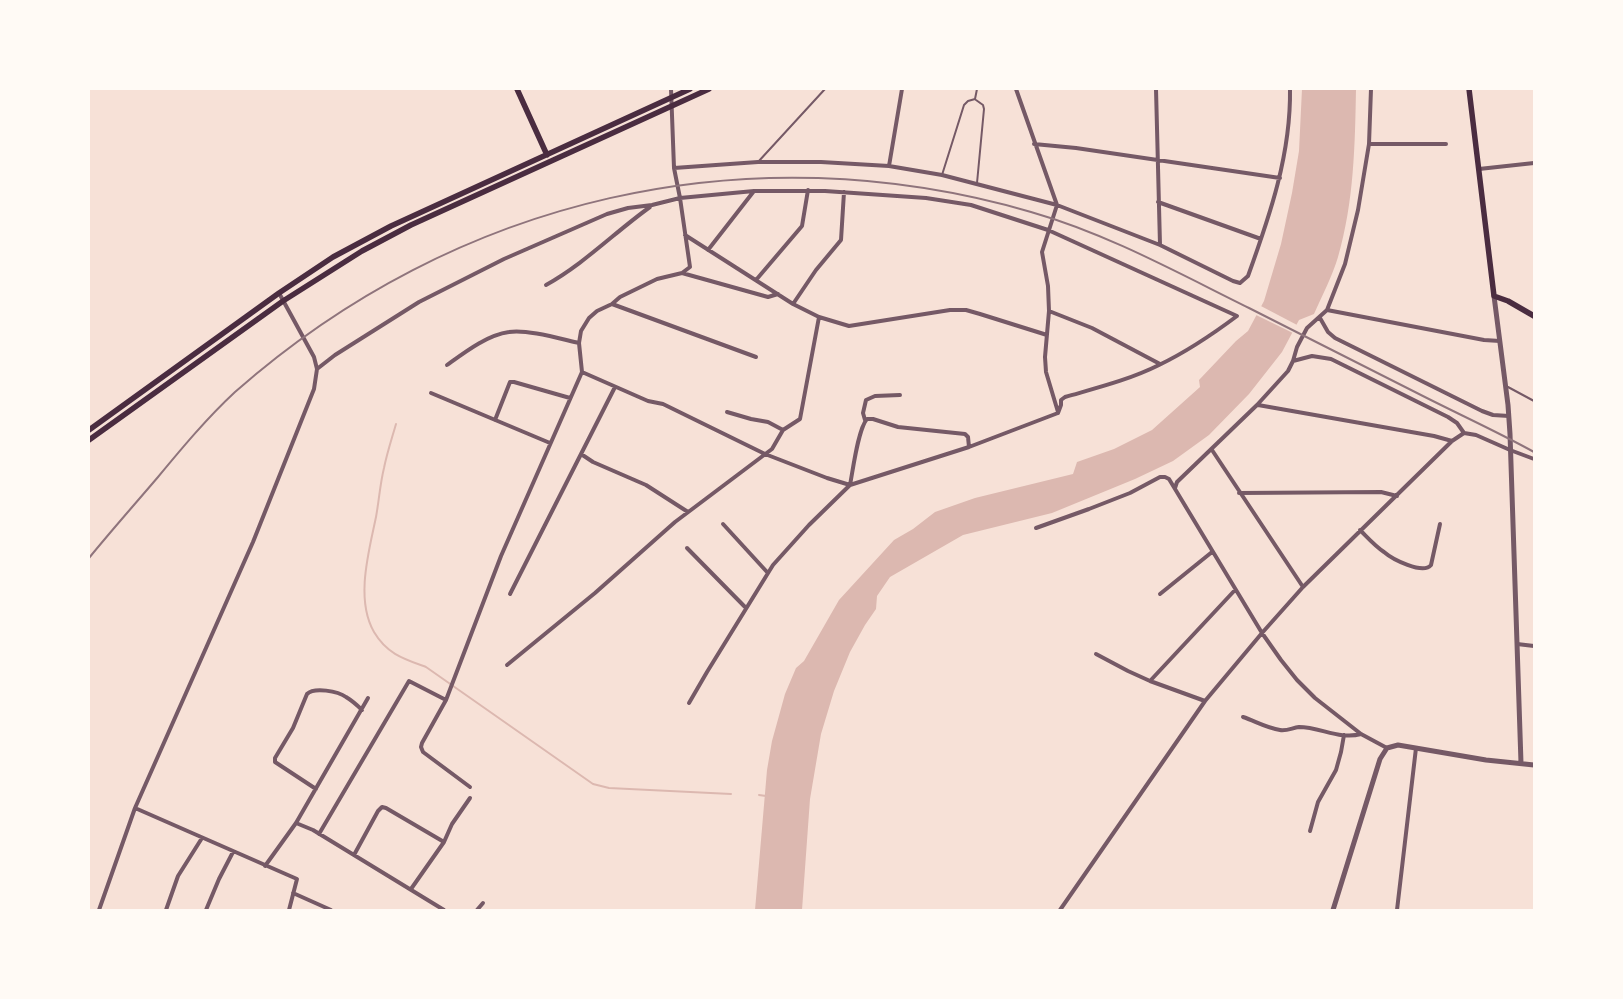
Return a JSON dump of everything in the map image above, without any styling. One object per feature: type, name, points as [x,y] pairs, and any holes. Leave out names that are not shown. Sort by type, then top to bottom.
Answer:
[{"type":"main road","points":[[519,89],[550,162]]},
{"type":"main road","points":[[89,430],[279,293],[333,257],[391,226],[690,89]]},
{"type":"main road","points":[[89,440],[283,301],[362,251],[411,225],[709,89]]},
{"type":"main road","points":[[1469,89],[1494,296],[1534,316]]},
{"type":"street","points":[[470,787],[423,752],[421,747],[446,700],[501,556],[582,372],[579,343],[581,332],[589,318],[597,311],[657,278],[682,273],[688,270],[690,265],[674,168],[671,89]]},
{"type":"street","points":[[889,166],[902,89]]},
{"type":"street","points":[[1016,89],[1057,205],[1042,252],[1048,286],[1049,311],[1045,357],[1046,372],[1058,413]]},
{"type":"street","points":[[1156,89],[1160,245]]},
{"type":"street","points":[[674,168],[758,162],[821,162],[889,166],[942,175],[1057,205],[1160,245],[1233,281],[1240,282],[1248,276],[1262,239],[1280,178],[1288,131],[1290,89]]},
{"type":"street","points":[[1175,488],[1177,482],[1212,450],[1288,372],[1293,361],[1296,346],[1303,334],[1327,310],[1342,272],[1352,237],[1364,179],[1369,144],[1372,89]]},
{"type":"street","points":[[1034,144],[1076,148],[1280,178]]},
{"type":"street","points":[[1369,144],[1446,144]]},
{"type":"street","points":[[1479,169],[1534,163]]},
{"type":"street","points":[[317,369],[335,355],[419,302],[504,259],[607,214],[680,198],[754,191],[808,190],[844,192],[926,198],[960,203],[1048,230],[1237,316],[1217,331],[1160,364],[1111,383],[1064,396],[1058,413]]},
{"type":"street","points":[[756,280],[802,226],[808,190]]},
{"type":"street","points":[[708,250],[754,191]]},
{"type":"street","points":[[793,304],[841,240],[844,192]]},
{"type":"street","points":[[1158,202],[1262,239]]},
{"type":"street","points":[[546,285],[582,262],[622,227],[652,205]]},
{"type":"street","points":[[685,235],[793,304],[819,317],[849,326],[950,310],[966,310],[1048,335]]},
{"type":"street","points":[[682,273],[768,297],[778,294]]},
{"type":"street","points":[[99,910],[135,808],[253,542],[310,399],[316,379],[317,369],[314,357],[279,293]]},
{"type":"street","points":[[1494,296],[1509,416],[1521,763]]},
{"type":"street","points":[[612,304],[756,357]]},
{"type":"street","points":[[1327,310],[1484,340],[1500,341]]},
{"type":"street","points":[[1049,311],[1092,328],[1160,364]]},
{"type":"street","points":[[507,666],[688,512],[772,449],[783,430],[798,421],[801,416],[819,317]]},
{"type":"street","points":[[1320,318],[1334,338],[1482,411],[1493,415],[1509,416]]},
{"type":"street","points":[[447,365],[482,342],[509,332],[537,334],[579,343]]},
{"type":"street","points":[[1293,361],[1312,356],[1331,359],[1453,420],[1464,433],[1476,435],[1534,459]]},
{"type":"street","points":[[582,372],[648,401],[663,404],[765,454],[850,485]]},
{"type":"street","points":[[495,420],[510,382],[570,398]]},
{"type":"street","points":[[510,594],[615,387]]},
{"type":"street","points":[[430,393],[550,443]]},
{"type":"street","points":[[850,485],[865,420],[863,413],[866,400],[875,396],[900,395]]},
{"type":"street","points":[[1257,405],[1434,436],[1452,441]]},
{"type":"street","points":[[727,412],[768,422],[783,430]]},
{"type":"street","points":[[689,704],[767,572],[809,525],[850,485],[969,447],[1058,413]]},
{"type":"street","points":[[865,420],[873,419],[898,427],[965,434],[968,438],[969,447]]},
{"type":"street","points":[[1060,910],[1205,701],[1262,633],[1303,587],[1360,530],[1452,441],[1464,433]]},
{"type":"street","points":[[1212,450],[1303,587]]},
{"type":"street","points":[[581,454],[593,462],[646,485],[688,512]]},
{"type":"street","points":[[1036,528],[1130,493],[1160,477],[1169,479],[1262,633],[1298,680],[1316,698],[1361,734],[1387,748]]},
{"type":"street","points":[[1239,493],[1381,492],[1397,496]]},
{"type":"street","points":[[723,524],[767,572]]},
{"type":"street","points":[[1360,530],[1391,557],[1424,570],[1431,565],[1440,524]]},
{"type":"street","points":[[687,548],[746,608]]},
{"type":"street","points":[[1160,594],[1212,552]]},
{"type":"street","points":[[1150,681],[1235,590]]},
{"type":"street","points":[[1516,644],[1534,646]]},
{"type":"street","points":[[1096,654],[1150,681],[1205,701]]},
{"type":"street","points":[[319,834],[409,680],[446,700]]},
{"type":"street","points":[[316,789],[275,762],[275,758],[294,728],[307,694],[317,689],[344,695],[362,710]]},
{"type":"street","points":[[264,866],[296,824],[368,698]]},
{"type":"street","points":[[1242,717],[1281,730],[1290,730],[1298,727],[1344,736],[1361,734]]},
{"type":"street","points":[[1310,832],[1318,802],[1336,770],[1344,736]]},
{"type":"street","points":[[1333,910],[1380,759],[1387,748],[1398,745],[1486,760],[1534,765]]},
{"type":"street","points":[[1397,910],[1416,748]]},
{"type":"street","points":[[410,889],[444,842],[452,824],[470,798]]},
{"type":"street","points":[[354,855],[378,810],[382,807],[444,842]]},
{"type":"street","points":[[135,808],[297,879],[289,910]]},
{"type":"street","points":[[296,824],[319,834],[444,910]]},
{"type":"street","points":[[166,910],[178,876],[202,838]]},
{"type":"street","points":[[206,910],[233,852]]},
{"type":"street","points":[[293,893],[331,910]]},
{"type":"street","points":[[477,910],[483,903]]},
{"type":"lane","points":[[758,162],[825,89]]},
{"type":"lane","points":[[975,99],[976,89]]},
{"type":"lane","points":[[942,175],[964,105],[968,101],[975,99]]},
{"type":"lane","points":[[975,99],[983,105],[984,109],[976,184]]},
{"type":"lane","points":[[1506,386],[1534,401]]},
{"type":"shaded area","points":[[1302,89],[1356,89],[1354,152],[1347,215],[1336,264],[1314,314],[1299,320],[1282,352],[1249,394],[1209,435],[1173,461],[1135,479],[1052,513],[963,535],[890,577],[877,596],[876,609],[850,652],[834,691],[821,734],[810,799],[802,910],[755,910],[767,770],[772,741],[785,694],[796,668],[804,661],[839,600],[894,540],[913,529],[935,512],[975,498],[1073,474],[1077,462],[1114,449],[1152,430],[1200,387],[1199,380],[1248,331],[1264,301],[1281,244],[1292,193],[1299,151]]},
{"type":"pier","points":[[1259,305],[1299,326],[1295,334],[1254,314]]},
{"type":"waterway","points":[[396,424],[383,474],[367,560],[364,590],[368,619],[374,632],[385,646],[397,655],[426,667],[593,784],[609,788],[731,794]]},
{"type":"waterway","points":[[759,795],[766,796]]},
{"type":"railway","points":[[89,558],[186,444],[225,402],[235,392],[321,325],[413,270],[509,228],[610,198],[713,182],[818,178],[925,188],[1031,212],[1060,221],[1088,231],[1169,268],[1534,452]]}]
